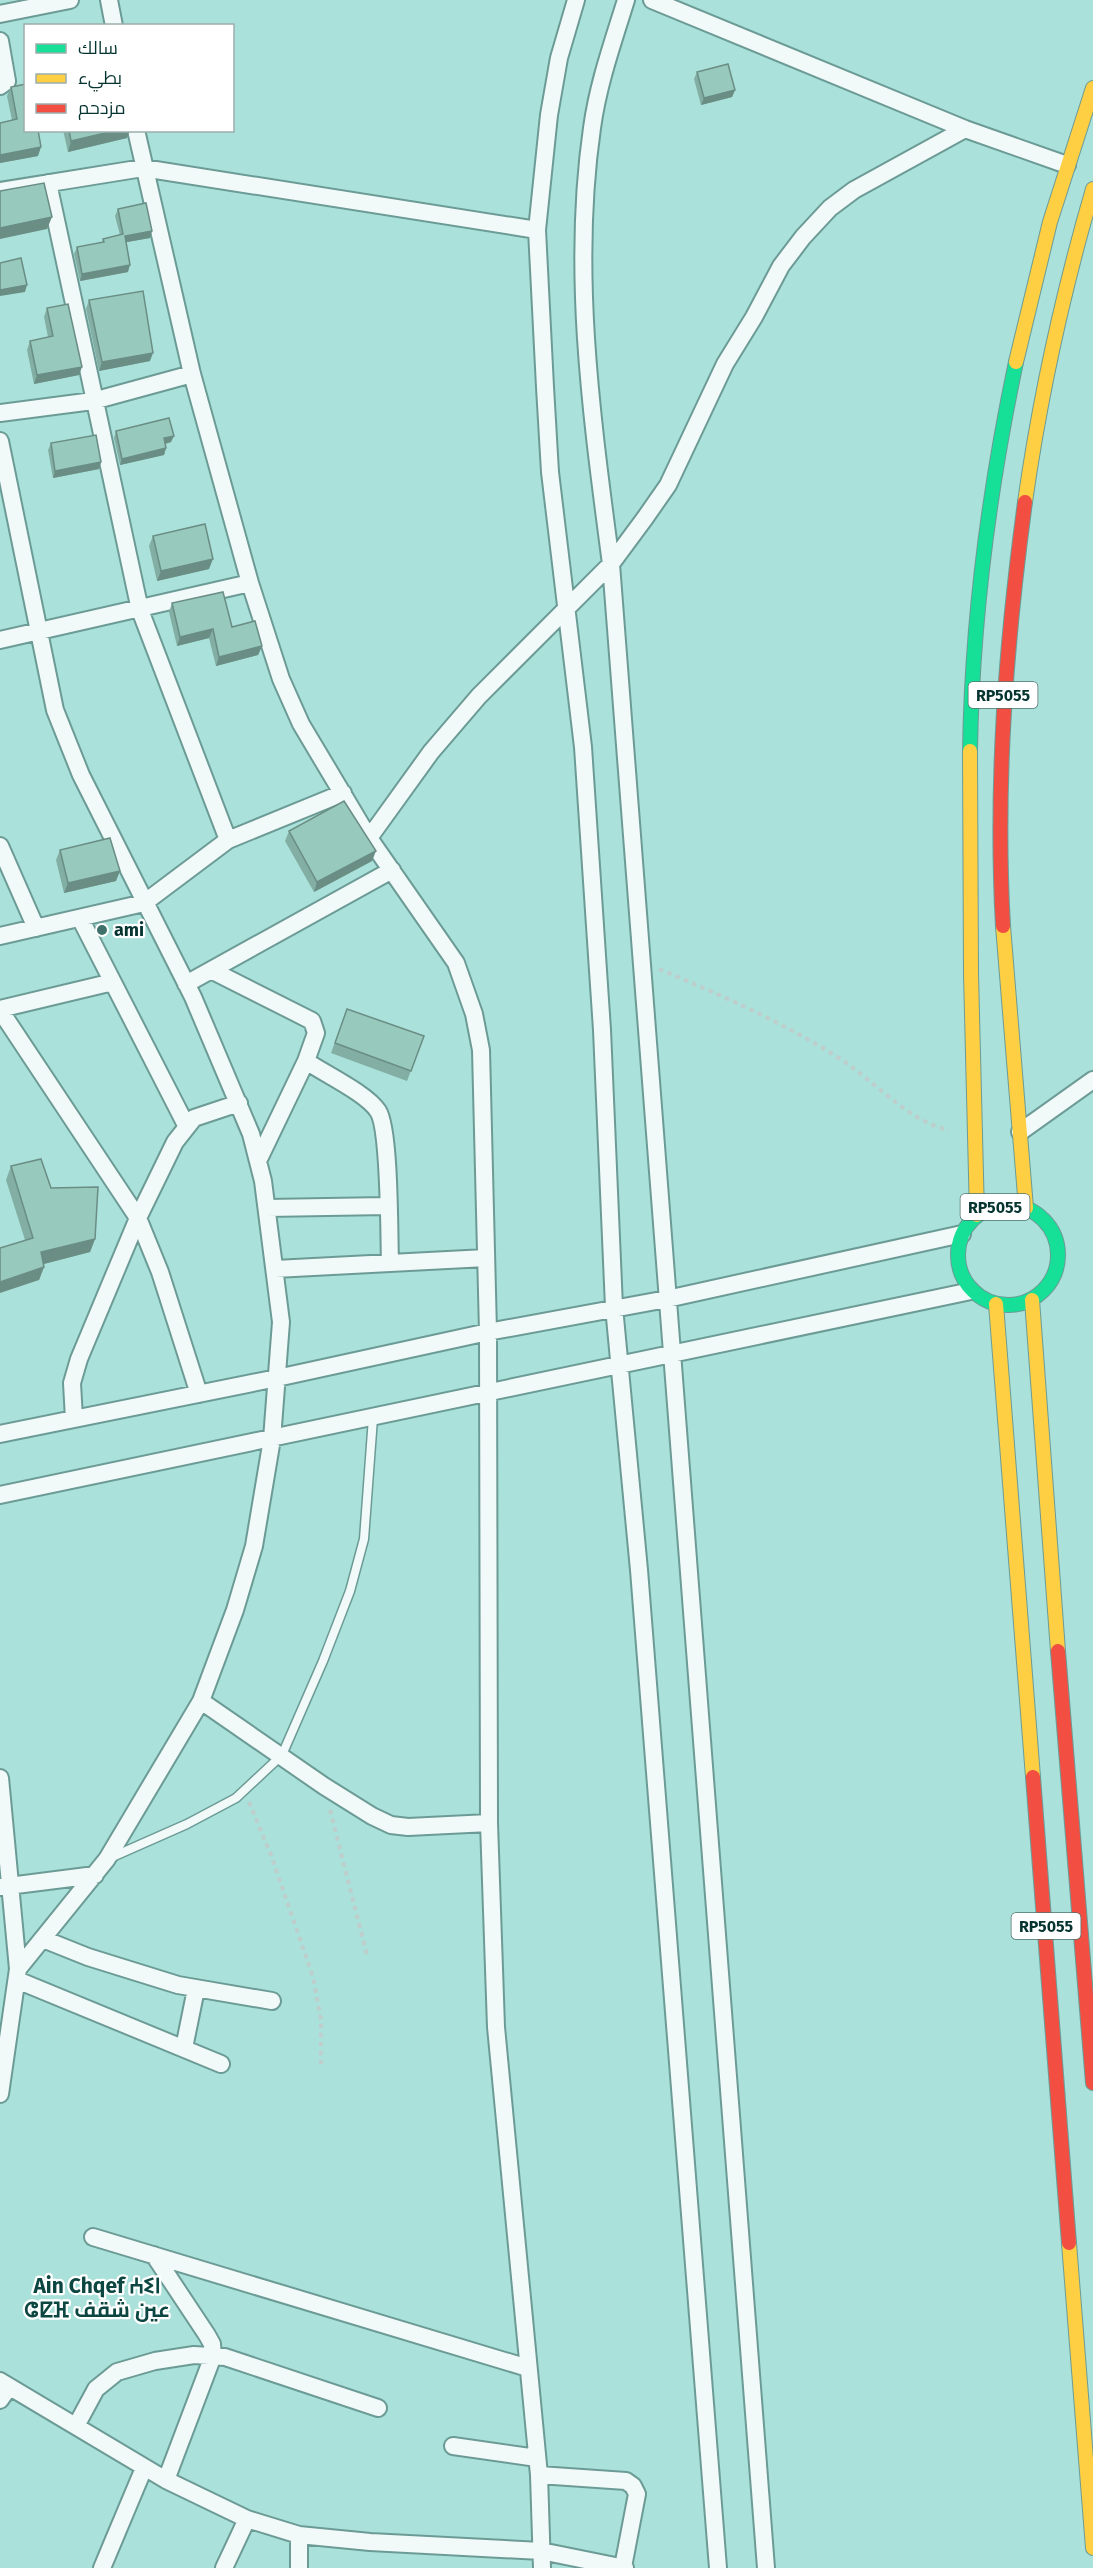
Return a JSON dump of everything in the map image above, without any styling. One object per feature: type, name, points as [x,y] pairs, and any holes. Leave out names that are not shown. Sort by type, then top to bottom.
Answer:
[{"type":"highway","name":"RP5055","points":[[977,1215],[969,753],[975,641],[989,521],[1007,406],[1024,326],[1066,165],[1093,88]]},
{"type":"highway","name":"RP5055","points":[[1026,1208],[1002,886],[1000,812],[1003,701],[1010,620],[1039,408],[1058,318],[1093,189]]},
{"type":"highway","points":[[1058,318],[1088,258]]},
{"type":"highway","name":"RP5055","points":[[971,1291],[962,1278],[957,1249],[962,1234],[977,1215],[992,1207],[1009,1205],[1026,1208],[1049,1225],[1059,1252],[1052,1280],[1032,1300],[1038,1408],[1093,2083]]},
{"type":"highway","points":[[971,1291],[996,1305],[1008,1306],[1032,1300]]},
{"type":"highway","name":"RP5055","points":[[996,1305],[1093,2548]]},
{"type":"street","points":[[0,14],[70,0]]},
{"type":"street","points":[[109,0],[114,24]]},
{"type":"street","points":[[576,0],[559,58],[549,115],[537,230],[550,472],[568,605],[589,822],[602,1030],[614,1307],[639,1570],[718,2568]]},
{"type":"street","points":[[626,0],[601,80],[592,128],[582,261],[591,412],[611,564],[766,2568]]},
{"type":"street","points":[[652,0],[965,129],[1066,165]]},
{"type":"street","points":[[0,41],[7,81],[0,86]]},
{"type":"street","points":[[369,838],[431,752],[479,696],[611,564],[668,485],[725,364],[781,266],[803,237],[830,208],[854,190],[965,129]]},
{"type":"street","points":[[136,132],[192,374],[250,583],[281,679],[302,724],[369,838],[456,963],[474,1014],[484,1081],[490,1612],[489,1822],[496,2027],[538,2466],[542,2568]]},
{"type":"street","points":[[0,191],[143,168],[537,230]]},
{"type":"street","points":[[48,183],[140,610],[228,840]]},
{"type":"street","points":[[0,413],[93,400],[192,374]]},
{"type":"street","points":[[0,441],[54,710],[66,742],[186,984],[239,1103],[258,1161],[267,1208],[281,1322],[272,1439],[248,1574],[201,1701],[107,1859],[18,1974]]},
{"type":"street","points":[[0,640],[140,610],[250,583]]},
{"type":"street","points":[[0,936],[144,903],[228,840],[343,793]]},
{"type":"street","points":[[0,846],[36,928]]},
{"type":"street","points":[[186,984],[392,870]]},
{"type":"street","points":[[80,918],[186,1125]]},
{"type":"street","points":[[212,970],[312,1021],[316,1033],[306,1061],[258,1161]]},
{"type":"street","points":[[113,982],[0,1009],[138,1218],[160,1272],[199,1394]]},
{"type":"street","points":[[306,1061],[377,1109],[385,1132],[390,1263]]},
{"type":"street","points":[[1020,1132],[1093,1080]]},
{"type":"street","points":[[74,1419],[74,1374],[138,1218],[175,1142],[186,1125],[194,1118],[239,1103]]},
{"type":"street","points":[[267,1208],[387,1206]]},
{"type":"street","points":[[0,1434],[277,1378],[488,1332],[667,1299],[962,1234]]},
{"type":"street","points":[[275,1269],[486,1258]]},
{"type":"street","points":[[0,1495],[619,1367],[971,1291]]},
{"type":"street","points":[[201,1701],[324,1786],[391,1825],[408,1827],[489,1822]]},
{"type":"street","points":[[0,1778],[6,1886],[18,1974],[0,2094]]},
{"type":"street","points":[[6,1886],[95,1875]]},
{"type":"street","points":[[43,1939],[114,1966],[196,1989],[272,2001]]},
{"type":"street","points":[[18,1974],[221,2064]]},
{"type":"street","points":[[184,2048],[196,1989]]},
{"type":"street","points":[[93,2237],[528,2368]]},
{"type":"street","points":[[154,2255],[207,2335],[212,2344],[213,2356],[166,2480]]},
{"type":"street","points":[[76,2426],[96,2389],[117,2372],[175,2357],[213,2356],[378,2408]]},
{"type":"street","points":[[3,2389],[76,2426],[166,2480],[247,2519],[299,2535],[370,2542],[541,2550],[624,2568],[637,2494],[633,2486],[626,2481],[538,2466],[453,2446]]},
{"type":"street","points":[[102,2568],[144,2468]]},
{"type":"street","points":[[224,2568],[247,2519]]},
{"type":"street","points":[[299,2535],[299,2568]]},
{"type":"lane","points":[[107,1859],[187,1824],[244,1790],[282,1755],[323,1661],[350,1591],[364,1539],[373,1418]]},
{"type":"path","points":[[641,961],[759,1012],[795,1032],[841,1060],[928,1124],[974,1134]]},
{"type":"path","points":[[324,1786],[367,1955]]},
{"type":"path","points":[[244,1790],[271,1855],[313,1977],[321,2020],[321,2064]]},
{"type":"building","points":[[728,64],[735,90],[704,98],[697,72]]},
{"type":"building","points":[[24,84],[24,132],[38,132],[41,147],[0,155],[0,123],[17,119],[11,87]]},
{"type":"building","points":[[69,132],[109,132],[71,141]]},
{"type":"building","points":[[44,183],[52,217],[0,228],[0,191]]},
{"type":"building","points":[[146,203],[152,231],[125,236],[130,265],[82,274],[77,247],[104,242],[103,239],[123,234],[118,209]]},
{"type":"building","points":[[21,258],[27,285],[0,290],[0,263]]},
{"type":"building","points":[[143,291],[153,353],[102,362],[89,300]]},
{"type":"building","points":[[68,304],[82,367],[37,375],[30,341],[53,336],[47,308]]},
{"type":"building","points":[[169,418],[174,436],[164,438],[166,448],[122,459],[116,431]]},
{"type":"building","points":[[96,435],[101,462],[55,471],[51,443]]},
{"type":"building","points":[[205,524],[213,559],[161,571],[153,536]]},
{"type":"building","points":[[223,592],[232,627],[255,621],[262,646],[219,657],[213,629],[180,637],[172,603]]},
{"type":"building","points":[[344,801],[376,851],[317,882],[289,831]]},
{"type":"building","points":[[110,838],[120,871],[68,883],[60,850]]},
{"type":"building","points":[[347,1009],[424,1036],[411,1071],[335,1043]]},
{"type":"building","points":[[41,1159],[51,1188],[98,1187],[95,1239],[41,1252],[44,1267],[0,1282],[0,1248],[33,1238],[11,1166]]},
{"type":"traffic: fast","points":[[970,751],[978,604],[990,507],[1016,362]]},
{"type":"traffic: fast","points":[[1008,1205],[1027,1208],[1044,1219],[1055,1236],[1058,1255],[1055,1274],[1044,1291],[1027,1302],[1008,1305],[989,1302],[972,1291],[961,1274],[958,1255],[961,1236],[972,1219],[989,1208],[1008,1205]]},
{"type":"traffic: slow","points":[[1016,362],[1050,222],[1093,88]]},
{"type":"traffic: slow","points":[[1025,502],[1053,344],[1093,189]]},
{"type":"traffic: slow","points":[[970,751],[971,974],[977,1215]]},
{"type":"traffic: slow","points":[[1003,926],[1026,1208]]},
{"type":"traffic: slow","points":[[1032,1300],[1058,1651]]},
{"type":"traffic: slow","points":[[996,1304],[1033,1777]]},
{"type":"traffic: slow","points":[[1069,2243],[1093,2548]]},
{"type":"traffic: jam","points":[[1003,926],[1001,767],[1012,608],[1025,502]]},
{"type":"traffic: jam","points":[[1058,1651],[1093,2083]]},
{"type":"traffic: jam","points":[[1033,1777],[1069,2243]]},
{"type":"place","name":"ami","points":[[102,930]]},
{"type":"district","name":"Ain Chqef ⵄⵉⵏ ⵛⵇⴼ عين شقف","points":[[97,2298]]}]
